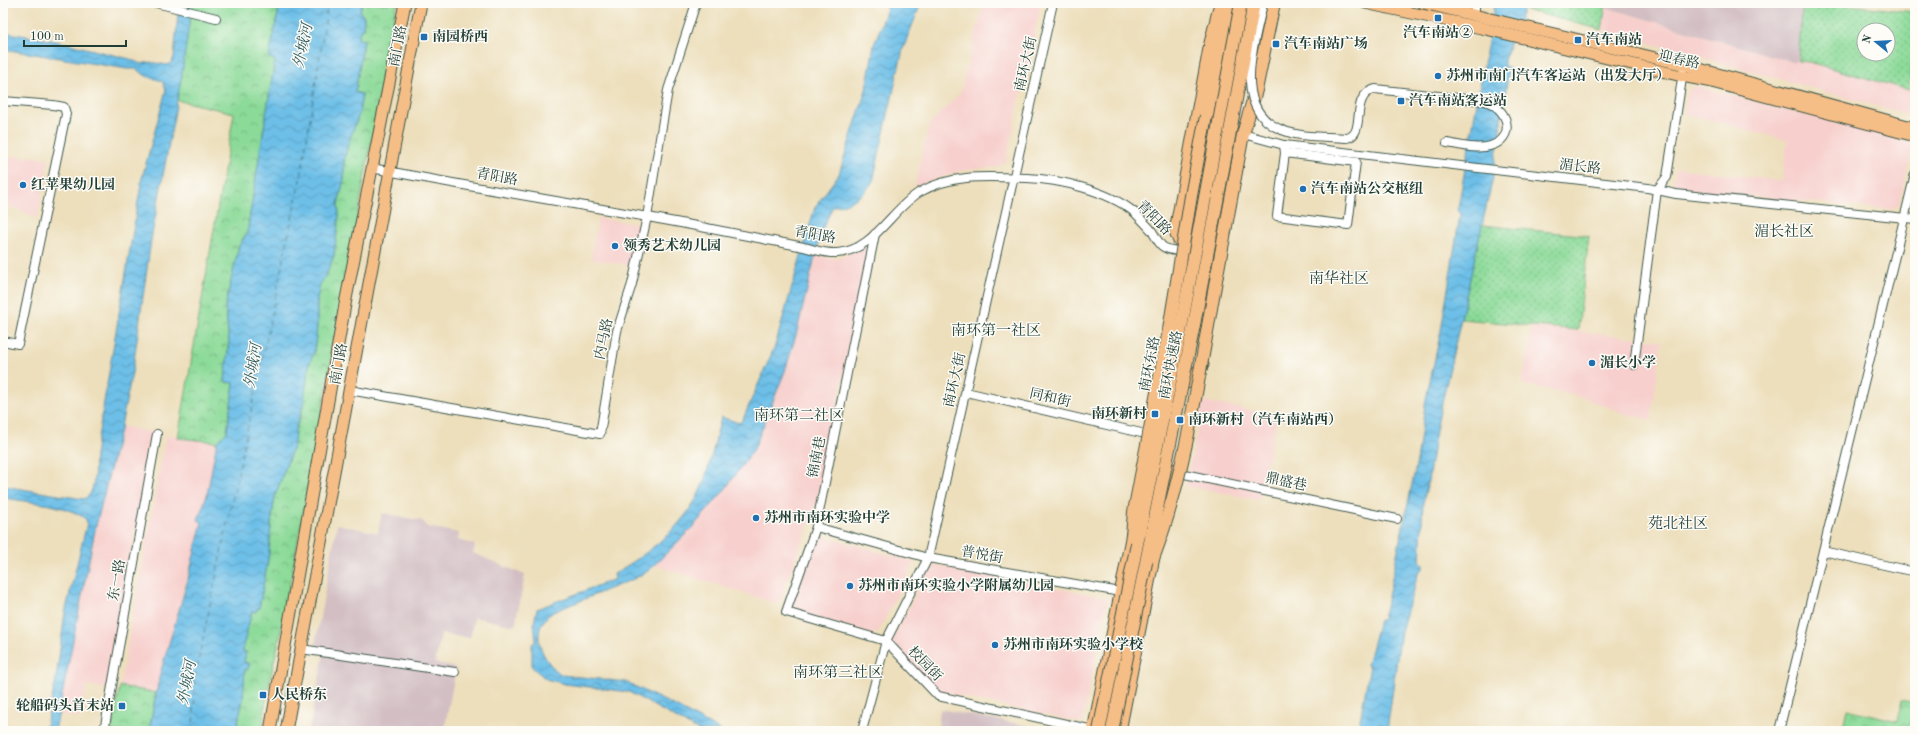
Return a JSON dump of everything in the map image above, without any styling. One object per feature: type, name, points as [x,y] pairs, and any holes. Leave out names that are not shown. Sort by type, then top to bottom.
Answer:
[{"type":"highway","points":[[1124,589],[1134,512],[1169,330],[1191,196],[1226,3]]},
{"type":"highway","name":"南环快速路","points":[[1096,731],[1124,589],[1180,330],[1241,3]]},
{"type":"highway","name":"南环快速路","points":[[1112,731],[1144,593],[1254,3]]},
{"type":"highway","points":[[1144,593],[1168,518],[1192,410],[1243,134],[1256,90],[1274,3]]},
{"type":"main road","name":"南门路","points":[[270,731],[346,299],[405,3]]},
{"type":"main road","name":"南门路","points":[[286,731],[421,3]]},
{"type":"main road","points":[[1187,252],[1178,239],[1175,231],[1210,43],[1220,3]]},
{"type":"main road","name":"南环东路","points":[[1124,589],[1151,435],[1234,3]]},
{"type":"main road","points":[[1120,731],[1144,593],[1170,472],[1262,3]]},
{"type":"main road","name":"迎春路","points":[[1365,3],[1488,24],[1915,136]]},
{"type":"main road","name":"迎春路","points":[[1423,3],[1475,15],[1488,24]]},
{"type":"main road","name":"迎春路","points":[[1520,32],[1685,65],[1915,128]]},
{"type":"main road","points":[[1187,383],[1203,366],[1241,163],[1243,134]]},
{"type":"street","points":[[156,3],[216,18]]},
{"type":"street","name":"内马路","points":[[349,390],[600,434],[617,331],[632,284],[647,216],[668,90],[696,3]]},
{"type":"street","name":"南环大街","points":[[862,731],[886,641],[928,558],[1053,3]]},
{"type":"street","points":[[1262,3],[1249,78],[1251,95],[1258,110],[1270,122],[1282,130],[1300,134],[1346,138],[1351,137],[1355,132],[1362,99],[1370,90],[1375,89],[1484,101],[1494,104],[1502,111],[1506,121],[1506,131],[1496,144],[1486,147],[1446,143]]},
{"type":"street","points":[[1475,3],[1475,15]]},
{"type":"street","points":[[1634,365],[1657,190],[1667,177],[1682,76],[1685,65]]},
{"type":"street","points":[[3,101],[64,107],[66,114],[18,344],[3,341]]},
{"type":"street","name":"湄长路","points":[[1243,134],[1285,149],[1461,165],[1657,190],[1676,194],[1915,219]]},
{"type":"street","points":[[1285,149],[1356,162],[1348,225],[1277,216],[1285,149]]},
{"type":"street","name":"青阳路","points":[[372,168],[647,216],[801,246],[828,253],[850,251],[862,245],[875,234],[904,204],[930,187],[946,181],[986,175],[1048,181],[1095,191],[1114,200],[1133,212],[1150,230],[1161,246],[1173,250],[1211,257]]},
{"type":"street","points":[[1779,731],[1915,174]]},
{"type":"street","name":"锦南巷","points":[[875,234],[816,527],[786,612],[886,641]]},
{"type":"street","name":"同和街","points":[[966,392],[1176,440]]},
{"type":"street","name":"东一路","points":[[104,731],[157,434]]},
{"type":"street","name":"鼎盛巷","points":[[1170,472],[1397,519]]},
{"type":"street","name":"普悦街","points":[[816,527],[928,558],[1144,593]]},
{"type":"street","points":[[1823,551],[1915,572]]},
{"type":"street","name":"校园街","points":[[886,641],[938,696],[1096,731]]},
{"type":"street","points":[[301,649],[455,672]]},
{"type":"shaded area","points":[[984,3],[1041,3],[1006,161],[997,167],[971,169],[957,172],[915,186],[929,125],[960,93]]},
{"type":"shaded area","points":[[1606,3],[1803,3],[1798,61],[1789,61],[1605,7]]},
{"type":"shaded area","points":[[1605,7],[1789,61],[1809,62],[1914,91],[1906,114],[1602,30]]},
{"type":"shaded area","points":[[1695,86],[1915,143],[1899,204],[1892,210],[1673,188],[1676,168],[1782,181],[1787,140],[1684,114],[1688,91]]},
{"type":"shaded area","name":"红苹果幼儿园","points":[[6,156],[49,158],[37,218],[3,203],[3,167]]},
{"type":"shaded area","name":"领秀艺术幼儿园","points":[[598,218],[637,224],[640,233],[634,266],[591,259]]},
{"type":"shaded area","points":[[871,242],[817,502],[778,604],[654,565],[691,529],[723,492],[754,449],[785,371],[796,335],[815,255],[835,259],[843,257]]},
{"type":"shaded area","name":"湄长小学","points":[[1532,326],[1662,341],[1651,420],[1629,415],[1581,397],[1522,384]]},
{"type":"shaded area","points":[[1203,401],[1277,416],[1259,500],[1186,486]]},
{"type":"shaded area","points":[[121,426],[153,433],[107,689],[87,685],[79,718],[58,714],[95,530]]},
{"type":"shaded area","points":[[166,435],[217,442],[207,495],[198,520],[202,522],[156,693],[120,686]]},
{"type":"shaded area","points":[[382,513],[423,521],[427,527],[459,533],[458,540],[473,544],[475,546],[473,553],[525,575],[515,626],[474,617],[470,638],[441,634],[435,663],[456,668],[444,731],[309,731],[325,648],[315,645],[337,524],[378,533]]},
{"type":"shaded area","name":"苏州市南环实验小学附属幼儿园","points":[[816,534],[915,562],[878,632],[873,635],[789,610]]},
{"type":"shaded area","name":"苏州市南环实验小学校","points":[[936,565],[1108,598],[1082,723],[936,691],[892,648],[892,640],[928,570]]},
{"type":"shaded area","points":[[940,709],[1056,731],[957,731],[938,728]]},
{"type":"green space","points":[[192,3],[280,3],[269,58],[275,60],[247,233],[239,246],[225,307],[229,340],[225,381],[234,383],[227,432],[217,442],[178,438],[234,113],[176,100]]},
{"type":"green space","points":[[362,3],[397,3],[283,622],[268,690],[263,731],[236,731],[243,699],[245,668],[250,664],[244,662],[242,651],[252,611],[259,608],[269,554],[275,496],[294,444],[295,430],[301,417],[309,365],[314,352],[317,327],[317,299],[320,285],[328,271],[334,255],[339,216],[338,204],[344,179],[344,160],[359,114],[362,94],[355,92],[364,41],[358,40],[360,30],[363,30],[364,17],[360,12]]},
{"type":"green space","points":[[1526,3],[1606,3],[1602,30],[1525,10]]},
{"type":"green space","points":[[1803,3],[1830,3],[1915,12],[1909,90],[1809,62],[1798,61]]},
{"type":"green space","points":[[1482,225],[1589,236],[1578,330],[1461,319]]},
{"type":"green space","points":[[120,686],[156,693],[149,731],[111,731]]},
{"type":"green space","points":[[1902,700],[1915,703],[1909,731],[1842,731],[1847,709],[1897,721]]},
{"type":"water","points":[[179,3],[192,3],[182,74],[151,240],[133,368],[121,426],[95,530],[55,731],[45,731],[56,679],[65,613],[87,523],[86,519],[78,514],[58,507],[3,498],[3,486],[83,499],[91,493],[94,480],[95,455],[142,178],[166,90],[162,81],[146,76],[136,69],[127,69],[3,49],[3,32],[61,42],[130,59],[141,64],[150,62],[167,65],[172,62],[174,57]]},
{"type":"water","name":"外城河","points":[[280,3],[362,3],[360,12],[364,17],[363,30],[360,30],[358,39],[364,40],[355,92],[362,94],[359,114],[344,160],[344,179],[338,204],[339,216],[334,255],[328,271],[320,285],[317,299],[317,327],[314,352],[309,365],[303,406],[295,430],[294,444],[275,496],[269,554],[259,609],[257,608],[256,612],[252,611],[242,651],[246,652],[244,662],[250,664],[248,669],[245,669],[243,699],[236,731],[149,731],[160,674],[187,583],[202,522],[198,520],[207,495],[217,442],[227,432],[234,383],[225,382],[229,340],[225,307],[239,246],[247,233],[275,60],[269,58]]},
{"type":"water","points":[[889,3],[921,3],[903,49],[873,181],[861,195],[850,202],[833,206],[821,232],[796,335],[785,371],[754,449],[723,492],[691,529],[648,571],[636,578],[553,612],[545,619],[540,627],[540,645],[543,653],[548,662],[562,675],[626,682],[721,731],[699,731],[629,692],[565,684],[546,679],[532,667],[532,644],[536,641],[534,623],[537,609],[615,579],[614,574],[639,558],[674,528],[693,504],[704,482],[721,417],[739,423],[743,419],[775,346],[815,207],[839,174],[866,90],[874,45]]},
{"type":"water","points":[[1495,3],[1526,3],[1504,60],[1504,66],[1509,68],[1493,177],[1437,425],[1423,503],[1420,563],[1423,564],[1423,569],[1418,574],[1401,631],[1387,731],[1358,731],[1370,666],[1367,665],[1379,620],[1383,620],[1417,461],[1426,399],[1441,331],[1460,215],[1458,208]]},
{"type":"ferry route","points":[[193,731],[195,676],[302,171],[328,3]]},
{"type":"place","name":"汽车南站②","points":[[1438,18]]},
{"type":"place","name":"南园桥西","points":[[424,37]]},
{"type":"place","name":"汽车南站","points":[[1578,40]]},
{"type":"place","name":"汽车南站广场","points":[[1276,44]]},
{"type":"place","name":"苏州市南门汽车客运站（出发大厅）","points":[[1438,76]]},
{"type":"place","name":"汽车南站客运站","points":[[1401,101]]},
{"type":"place","name":"红苹果幼儿园","points":[[23,185]]},
{"type":"place","name":"汽车南站公交枢纽","points":[[1303,189]]},
{"type":"place","name":"领秀艺术幼儿园","points":[[615,246]]},
{"type":"place","name":"湄长小学","points":[[1592,363]]},
{"type":"place","name":"南环新村","points":[[1155,414]]},
{"type":"place","name":"南环新村（汽车南站西）","points":[[1180,420]]},
{"type":"place","name":"苏州市南环实验中学","points":[[756,518]]},
{"type":"place","name":"苏州市南环实验小学附属幼儿园","points":[[850,586]]},
{"type":"place","name":"苏州市南环实验小学校","points":[[995,645]]},
{"type":"place","name":"人民桥东","points":[[263,695]]},
{"type":"place","name":"轮船码头首末站","points":[[122,706]]},
{"type":"district","name":"湄长社区","points":[[1784,232]]},
{"type":"district","name":"南华社区","points":[[1339,279]]},
{"type":"district","name":"南环第一社区","points":[[996,331]]},
{"type":"district","name":"南环第二社区","points":[[799,416]]},
{"type":"district","name":"苑北社区","points":[[1678,524]]},
{"type":"district","name":"南环第三社区","points":[[838,673]]}]
